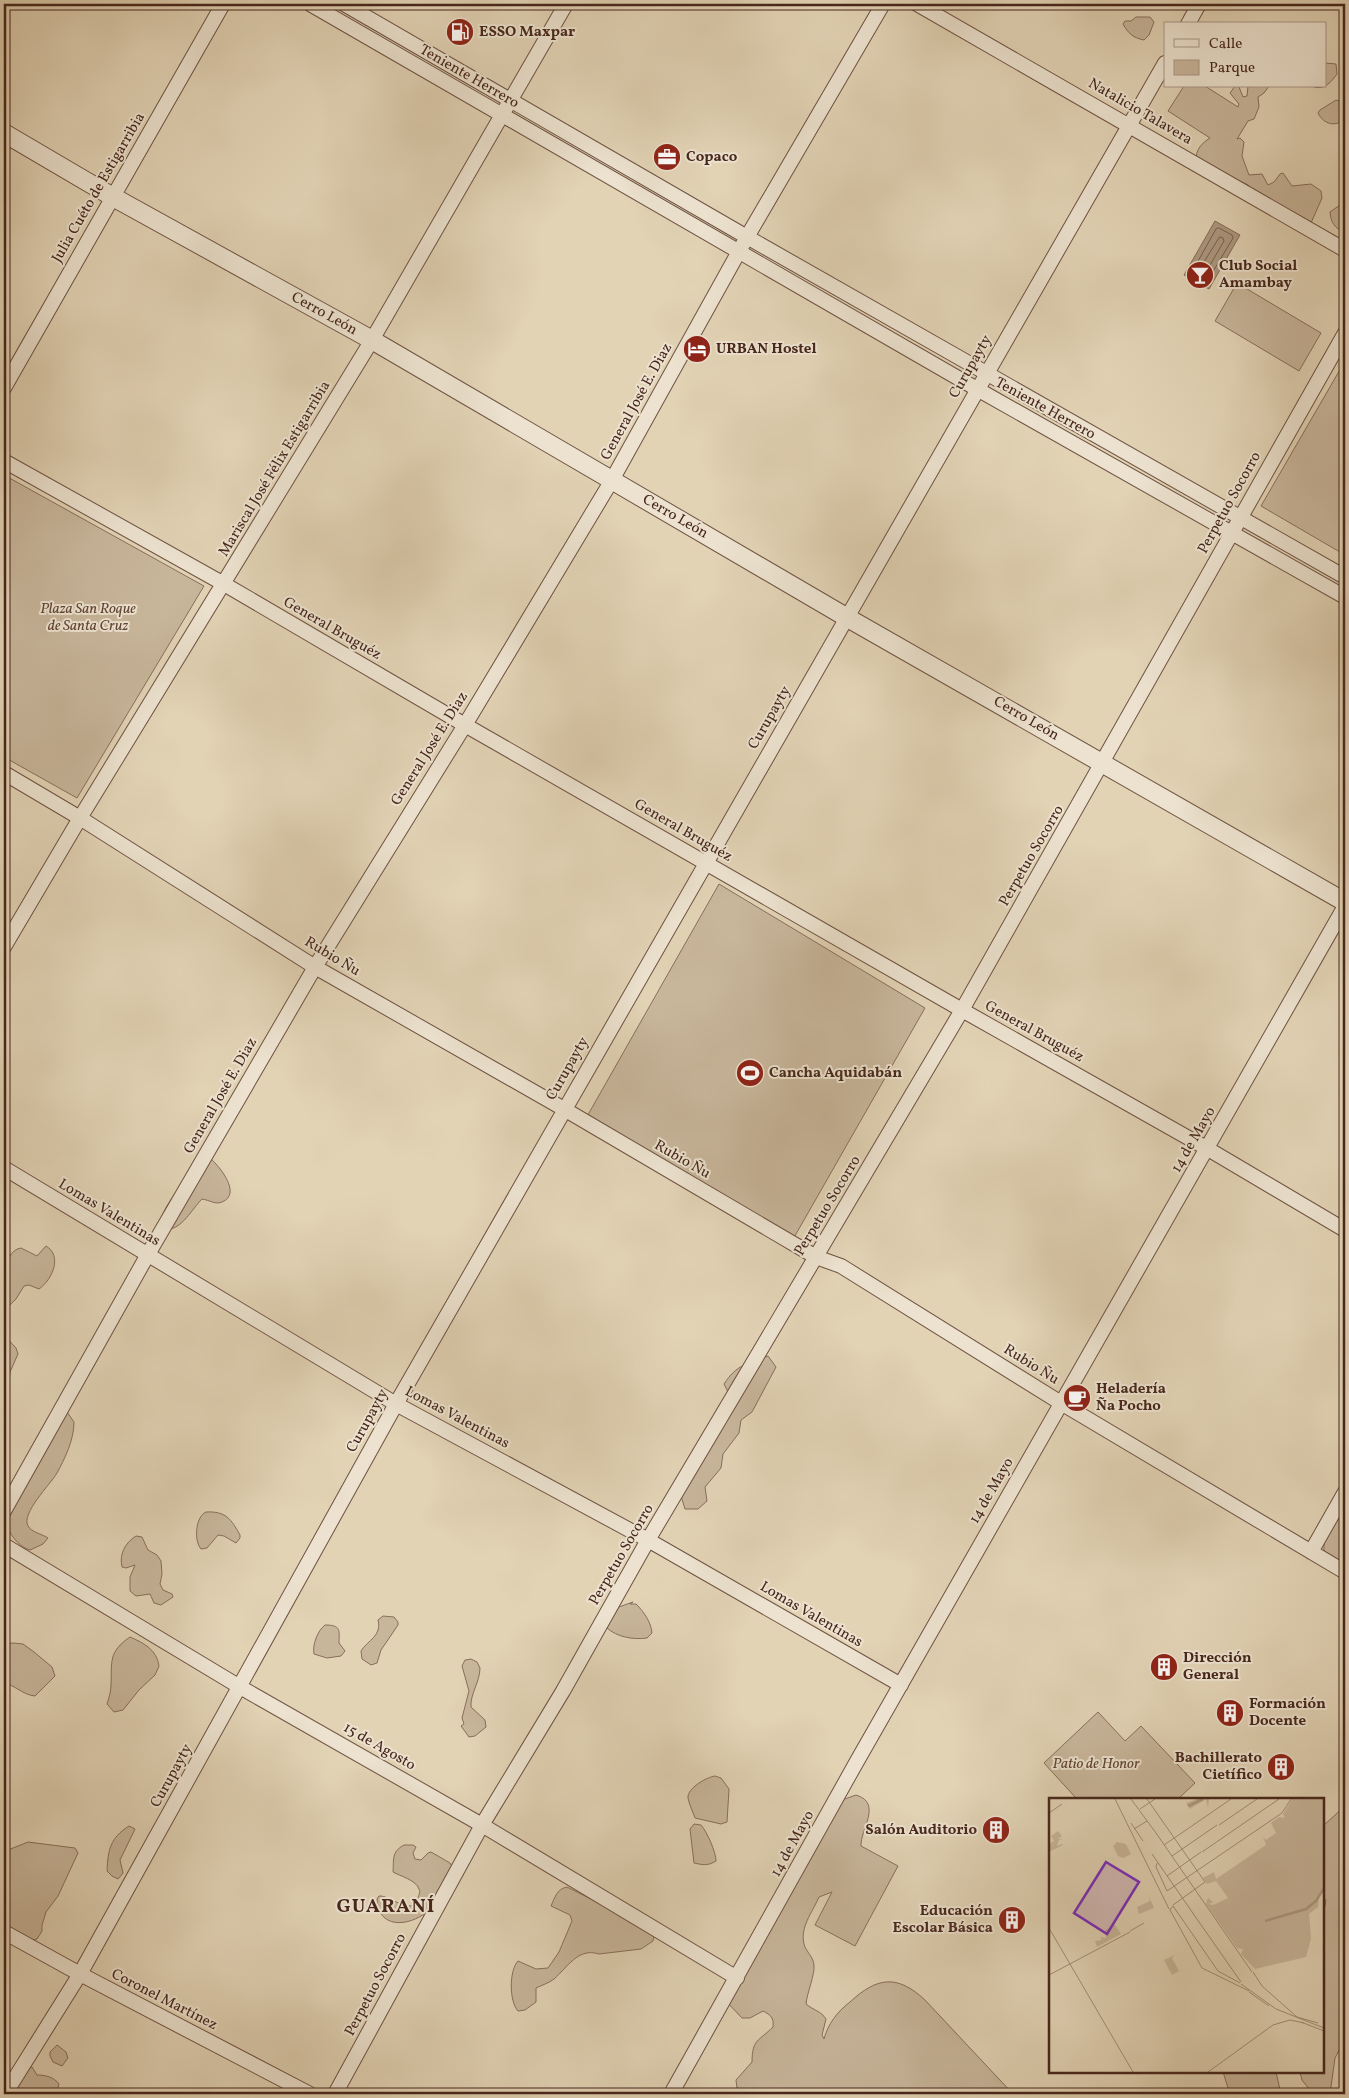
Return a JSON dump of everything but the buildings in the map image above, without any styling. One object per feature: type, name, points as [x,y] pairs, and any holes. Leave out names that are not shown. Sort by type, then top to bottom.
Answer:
[{"type":"street","name":"Julia Cuéto de Estigarribia","points":[[4,388],[223,4]]},
{"type":"street","name":"Teniente Herrero","points":[[310,4],[977,389],[1345,597]]},
{"type":"street","name":"Teniente Herrero","points":[[344,4],[619,164],[1345,577]]},
{"type":"street","name":"Mariscal José Félix Estigarribia","points":[[4,947],[80,818],[372,340],[566,4]]},
{"type":"street","name":"General José E. Diaz","points":[[4,1511],[147,1256],[315,967],[465,725],[612,480],[747,237],[883,4]]},
{"type":"street","name":"Natalicio Talavera","points":[[917,4],[1345,250]]},
{"type":"street","points":[[1189,22],[1199,4]]},
{"type":"street","name":"Curupayty","points":[[5,2094],[80,1974],[396,1404],[986,372],[1164,66]]},
{"type":"street","name":"Cerro León","points":[[4,133],[113,197],[372,340],[846,617],[1345,902]]},
{"type":"street","points":[[611,179],[619,164]]},
{"type":"street","points":[[862,323],[872,307]]},
{"type":"street","name":"Perpetuo Socorro","points":[[335,2094],[482,1825],[563,1691],[648,1540],[962,1010],[1104,763],[1231,532],[1345,333]]},
{"type":"street","points":[[1108,463],[1118,447]]},
{"type":"street","name":"General Bruguéz","points":[[4,461],[224,584],[465,725],[962,1010],[1208,1148],[1345,1230]]},
{"type":"street","name":"Rubio Ñu","points":[[4,773],[80,818],[315,967],[816,1257],[842,1266],[1061,1403],[1345,1572]]},
{"type":"street","name":"14 de Mayo","points":[[671,2094],[901,1684],[1345,906]]},
{"type":"street","name":"Lomas Valentinas","points":[[4,1168],[147,1256],[396,1404],[648,1540],[901,1684]]},
{"type":"street","points":[[1311,1552],[1345,1492]]},
{"type":"street","name":"15 de Agosto","points":[[4,1546],[240,1688],[482,1825],[737,1978]]},
{"type":"street","name":"Coronel Martínez","points":[[4,1932],[80,1974],[310,2094]]},
{"type":"green space","points":[[1136,17],[1150,17],[1154,22],[1149,35],[1144,40],[1131,35],[1123,24],[1125,21],[1131,21]]},
{"type":"green space","points":[[1326,63],[1336,64],[1337,74],[1326,86]]},
{"type":"green space","points":[[1183,88],[1208,88],[1238,107],[1239,104],[1230,93],[1234,88],[1239,88],[1243,97],[1247,96],[1248,88],[1268,88],[1258,97],[1259,107],[1254,119],[1248,121],[1237,139],[1240,138],[1244,142],[1242,156],[1249,175],[1262,174],[1268,185],[1283,173],[1292,186],[1311,184],[1321,191],[1322,198],[1311,223],[1253,190],[1248,185],[1196,160],[1200,147],[1210,138],[1168,111]]},
{"type":"green space","points":[[1336,100],[1345,103],[1345,119],[1342,122],[1330,124],[1323,120],[1318,113]]},
{"type":"green space","points":[[1340,205],[1345,205],[1345,238],[1344,233],[1331,220],[1330,212]]},
{"type":"green space","points":[[1237,283],[1321,333],[1299,371],[1215,321]]},
{"type":"green space","points":[[1345,361],[1345,555],[1261,506]]},
{"type":"green space","name":"Plaza San Roque de Santa Cruz","points":[[4,475],[204,586],[77,798],[4,757]]},
{"type":"green space","name":"Cancha Aquidabán","points":[[719,884],[925,1008],[792,1241],[585,1120]]},
{"type":"green space","points":[[211,1159],[227,1180],[230,1187],[228,1198],[217,1203],[202,1199],[178,1226],[168,1229],[162,1216],[166,1208],[183,1185]]},
{"type":"green space","points":[[46,1246],[51,1250],[55,1262],[48,1280],[39,1289],[29,1285],[24,1286],[16,1299],[4,1311],[4,1285],[6,1265],[9,1257],[14,1251],[21,1248],[37,1256]]},
{"type":"green space","points":[[4,1335],[16,1348],[18,1354],[10,1372],[8,1386],[4,1392]]},
{"type":"green space","points":[[768,1356],[776,1367],[752,1412],[741,1420],[739,1433],[723,1454],[721,1468],[705,1487],[707,1501],[698,1509],[685,1509],[681,1496],[730,1396],[724,1384],[738,1369],[748,1363]]},
{"type":"green space","points":[[67,1412],[74,1422],[68,1449],[57,1473],[37,1499],[27,1520],[28,1526],[32,1530],[48,1538],[43,1544],[30,1550],[20,1544],[12,1535],[6,1524],[4,1513],[31,1449]]},
{"type":"green space","points":[[1345,1500],[1345,1560],[1336,1563],[1326,1555],[1324,1543],[1326,1535]]},
{"type":"green space","points":[[206,1512],[218,1513],[231,1520],[240,1535],[236,1543],[224,1536],[218,1535],[207,1548],[201,1549],[197,1541],[197,1529],[202,1515]]},
{"type":"green space","points":[[136,1536],[142,1537],[148,1550],[157,1555],[161,1561],[162,1574],[160,1584],[163,1590],[172,1594],[173,1597],[161,1605],[154,1603],[150,1594],[136,1596],[130,1591],[130,1577],[135,1565],[126,1568],[122,1567],[121,1558],[126,1545]]},
{"type":"green space","points":[[633,1602],[630,1604],[636,1604],[649,1621],[652,1633],[647,1638],[636,1639],[626,1637],[616,1634],[607,1628],[606,1621],[613,1609]]},
{"type":"green space","points":[[383,1616],[394,1617],[398,1625],[381,1650],[377,1663],[371,1665],[362,1659],[361,1651],[376,1634],[379,1625],[378,1620]]},
{"type":"green space","points":[[325,1625],[337,1628],[339,1643],[345,1651],[341,1656],[327,1658],[314,1654],[316,1638]]},
{"type":"green space","points":[[130,1637],[153,1651],[159,1666],[155,1675],[139,1690],[123,1710],[114,1712],[107,1704],[111,1690],[113,1658],[118,1648]]},
{"type":"green space","points":[[4,1644],[23,1644],[52,1667],[55,1676],[35,1696],[4,1683]]},
{"type":"green space","points":[[471,1659],[477,1662],[480,1668],[471,1707],[485,1720],[486,1727],[475,1736],[469,1737],[461,1726],[464,1724],[462,1718],[469,1691],[462,1666],[465,1660]]},
{"type":"green space","name":"Patio de Honor","points":[[1098,1712],[1125,1741],[1141,1726],[1195,1783],[1179,1798],[1074,1798],[1044,1763]]},
{"type":"green space","points":[[715,1776],[721,1778],[729,1789],[727,1822],[721,1824],[695,1818],[688,1798],[694,1787],[707,1778]]},
{"type":"green space","points":[[856,1795],[864,1799],[868,1804],[869,1810],[861,1846],[898,1866],[855,1946],[815,1925],[832,1892],[819,1897],[807,1920],[803,1938],[806,1950],[813,1960],[814,1969],[806,2004],[822,2014],[826,2019],[822,2035],[824,2039],[828,2028],[837,2014],[869,1987],[887,1982],[896,1983],[905,1986],[925,2000],[1013,2094],[747,2094],[744,2090],[737,2088],[736,2080],[752,2062],[753,2049],[757,2041],[773,2027],[773,2021],[770,2015],[763,2011],[750,2018],[742,2018],[725,2000],[842,1800]]},
{"type":"green space","points":[[1345,1806],[1345,2039],[1335,2058],[1330,2094],[1313,2094],[1302,2080],[1300,2073],[1324,2073],[1324,1911],[1326,1900],[1324,1899],[1324,1825]]},
{"type":"green space","points":[[694,1824],[701,1825],[708,1837],[716,1857],[716,1861],[713,1863],[705,1865],[694,1863],[690,1829]]},
{"type":"green space","points":[[129,1826],[135,1829],[120,1860],[123,1873],[118,1879],[107,1871],[109,1851],[118,1835]]},
{"type":"green space","points":[[28,1842],[75,1848],[78,1853],[58,1896],[46,1912],[42,1931],[37,1939],[31,1941],[4,1926],[4,1855],[8,1850]]},
{"type":"green space","points":[[404,1845],[416,1847],[413,1853],[415,1859],[421,1860],[431,1852],[450,1863],[453,1868],[438,1897],[427,1912],[411,1921],[395,1922],[383,1916],[377,1899],[379,1896],[405,1906],[410,1906],[414,1904],[420,1893],[415,1883],[393,1872],[395,1853]]},
{"type":"green space","points":[[567,1887],[615,1911],[654,1935],[653,1941],[641,1949],[599,1954],[585,1953],[579,1956],[568,1964],[554,1979],[536,1988],[536,2002],[525,2010],[518,2011],[513,2000],[511,1986],[515,1966],[518,1961],[536,1969],[548,1968],[559,1952],[572,1921],[570,1915],[551,1906],[559,1892]]},
{"type":"green space","points":[[57,2045],[66,2052],[68,2058],[62,2066],[53,2062],[50,2056],[50,2052]]},
{"type":"green space","points":[[26,2067],[32,2067],[37,2075],[43,2075],[55,2080],[59,2084],[56,2094],[5,2094]]},
{"type":"green space","points":[[1223,2073],[1276,2073],[1281,2094],[1230,2094]]},
{"type":"water","points":[[1215,221],[1240,235],[1209,289],[1184,275]]},
{"type":"place","name":"ESSO Maxpar","points":[[460,32]]},
{"type":"place","name":"Copaco","points":[[667,157]]},
{"type":"place","name":"Club Social Amambay","points":[[1200,275]]},
{"type":"place","name":"URBAN Hostel","points":[[697,349]]},
{"type":"place","name":"Cancha Aquidabán","points":[[750,1073]]},
{"type":"place","name":"Heladería Ña Pocho","points":[[1077,1398]]},
{"type":"place","name":"Dirección General","points":[[1164,1667]]},
{"type":"place","name":"Formación Docente","points":[[1230,1713]]},
{"type":"place","name":"Bachillerato Cietífico","points":[[1281,1767]]},
{"type":"place","name":"Salón Auditorio","points":[[996,1830]]},
{"type":"place","name":"Educación Escolar Básica","points":[[1012,1920]]},
{"type":"district","name":"GUARANÍ","points":[[386,1907]]}]
